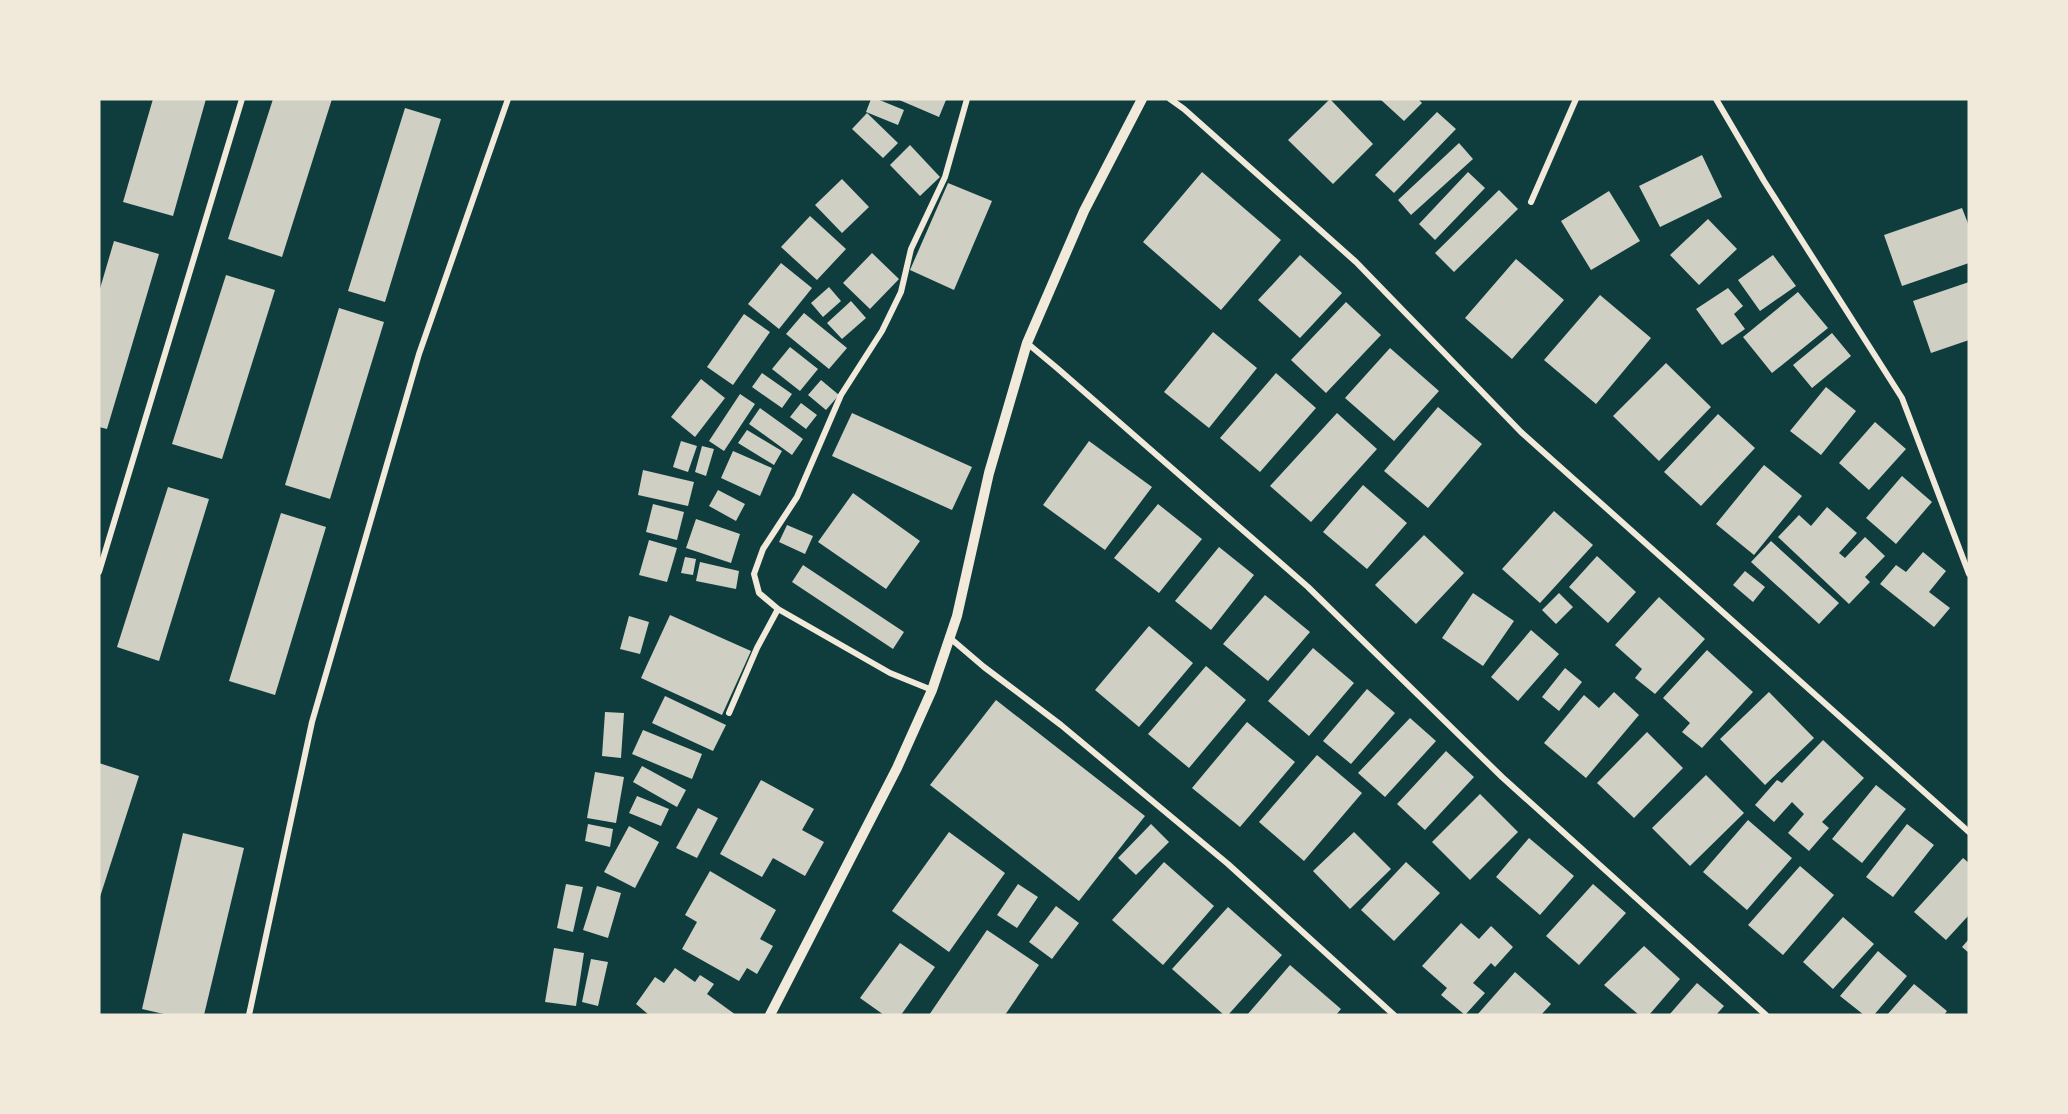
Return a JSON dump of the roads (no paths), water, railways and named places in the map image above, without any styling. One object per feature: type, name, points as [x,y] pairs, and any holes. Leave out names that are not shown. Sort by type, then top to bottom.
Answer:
[{"type":"street","points":[[99,572],[243,99]]},
{"type":"street","points":[[249,1015],[312,722],[418,354],[508,99]]},
{"type":"street","points":[[932,690],[890,673],[778,609],[759,593],[754,574],[764,549],[797,497],[842,395],[882,331],[901,292],[911,249],[945,177],[967,99]]},
{"type":"street","points":[[770,1015],[897,768],[932,690],[957,615],[989,473],[1027,343],[1084,212],[1142,99]]},
{"type":"street","points":[[1170,99],[1356,262],[1521,432],[1969,832]]},
{"type":"street","points":[[1531,202],[1576,99]]},
{"type":"street","points":[[1716,99],[1764,181],[1902,398],[1969,574]]},
{"type":"street","points":[[1027,343],[1308,587],[1502,777],[1766,1015]]},
{"type":"street","points":[[729,713],[757,648],[778,609]]},
{"type":"street","points":[[950,638],[984,667],[1061,724],[1228,864],[1394,1015]]}]
